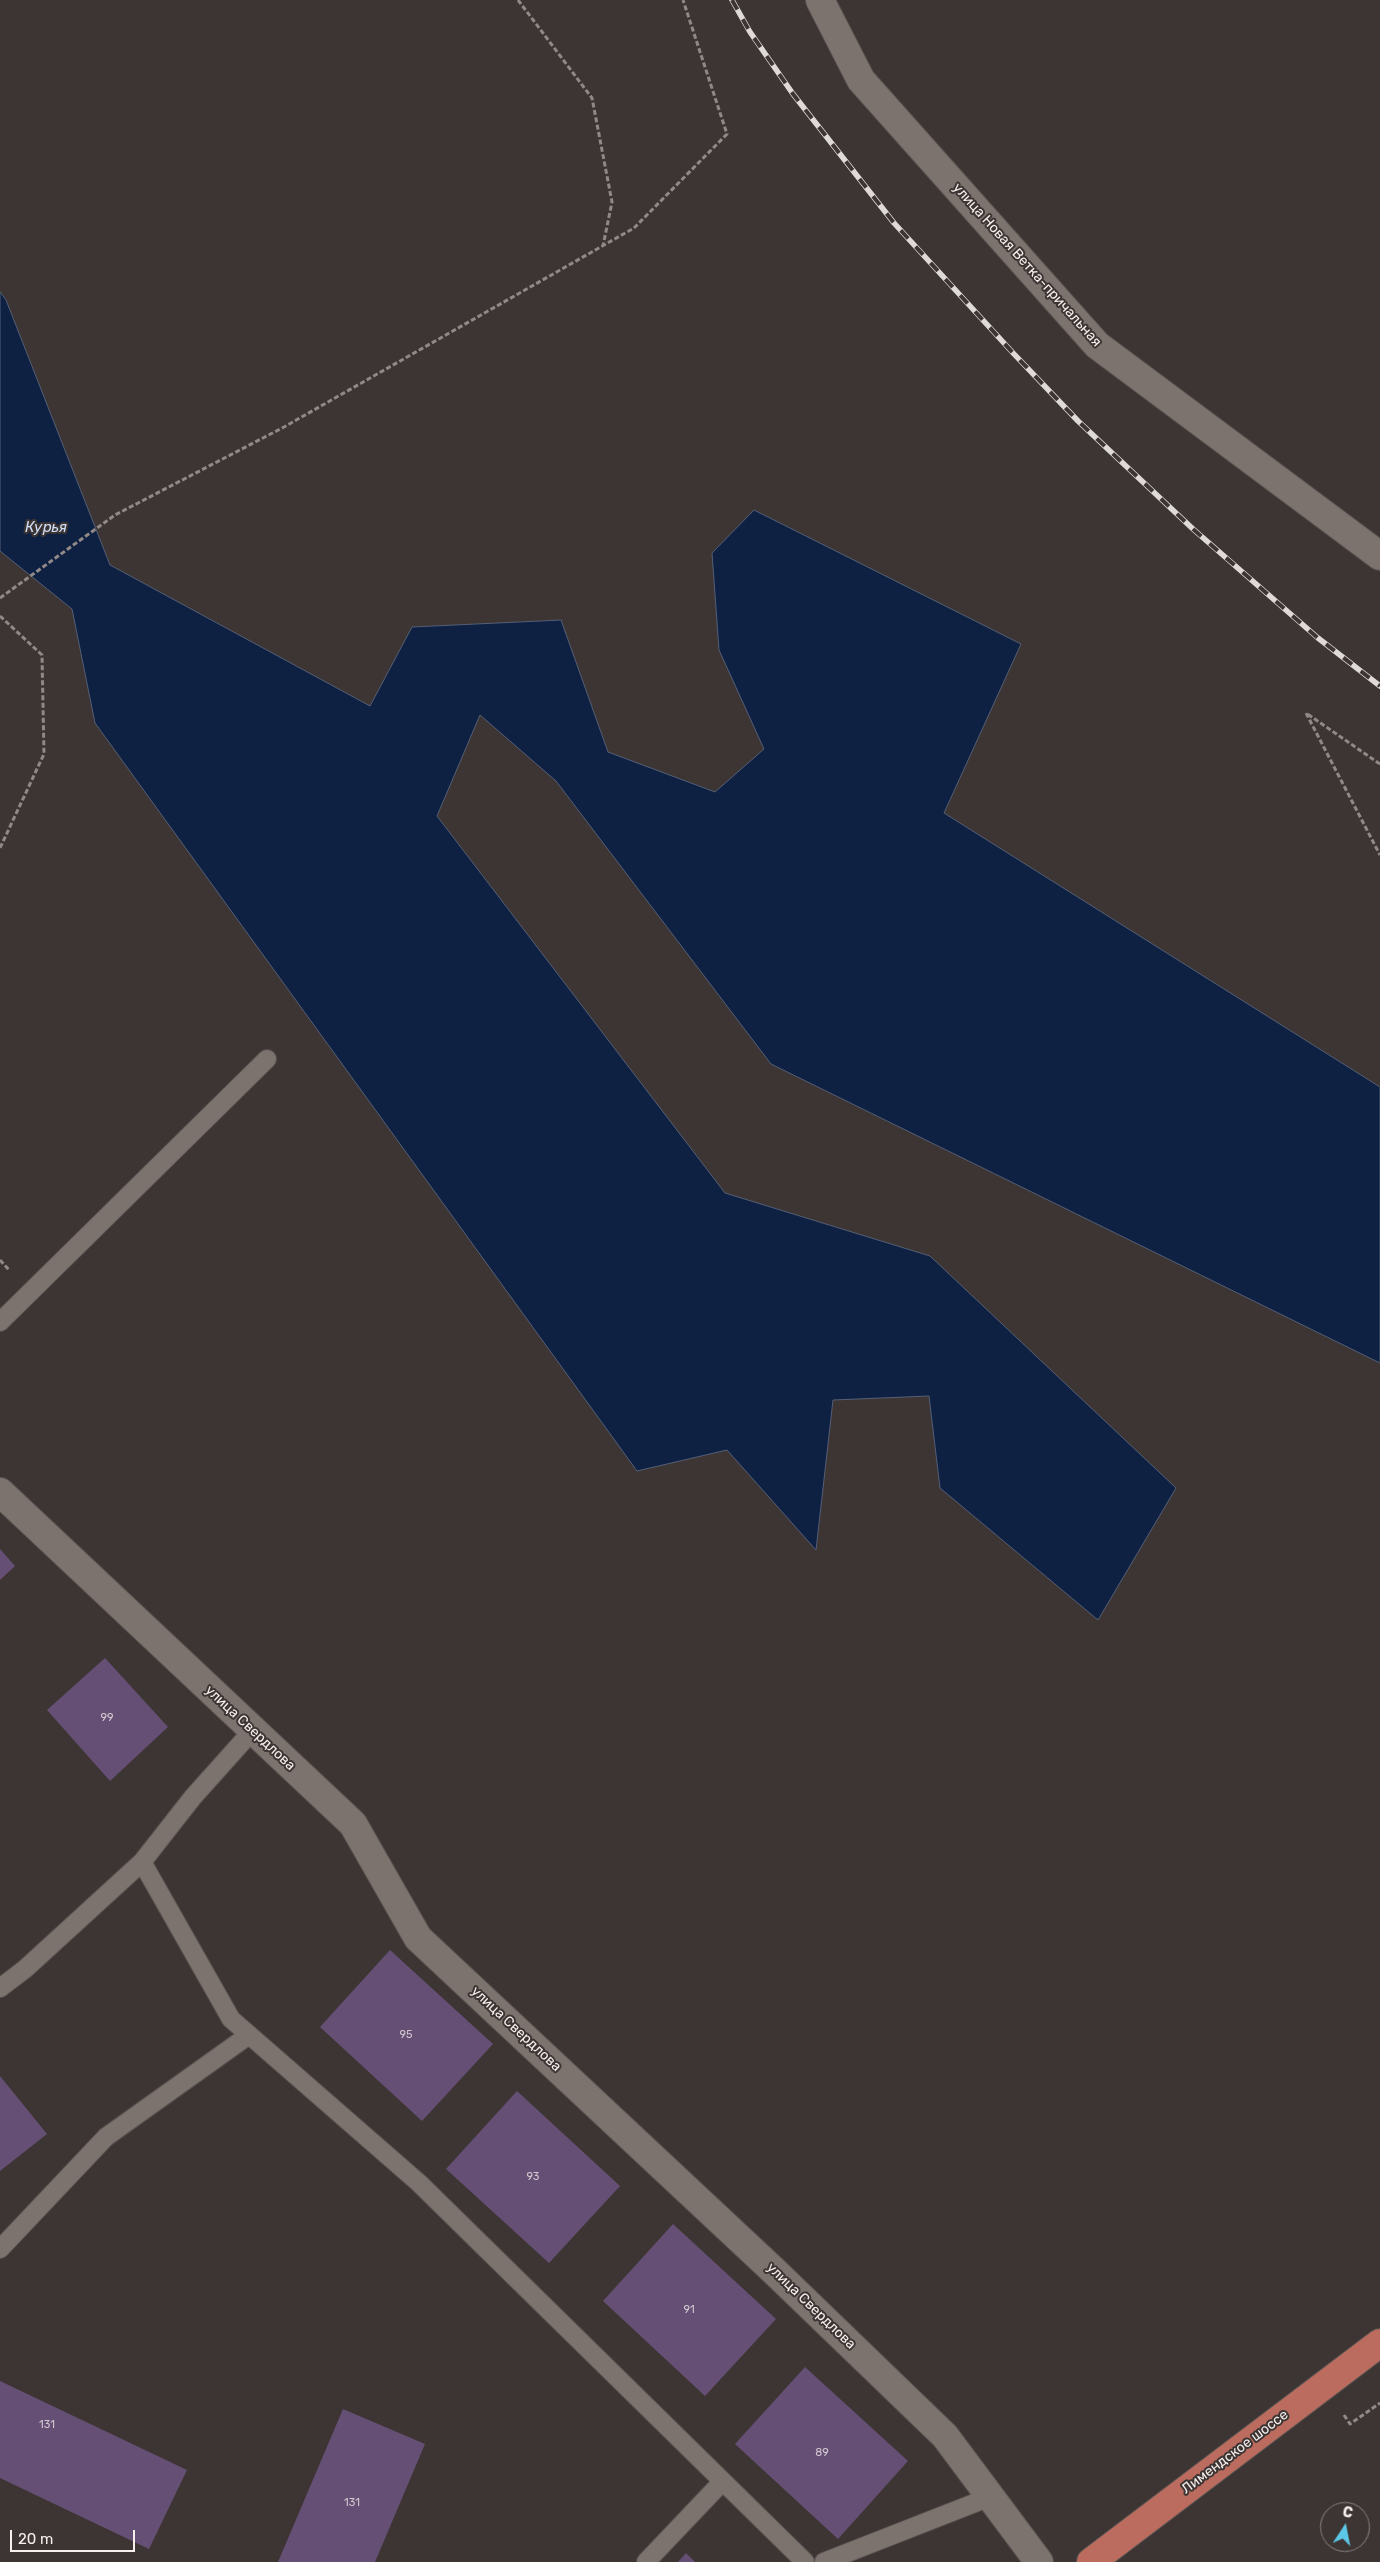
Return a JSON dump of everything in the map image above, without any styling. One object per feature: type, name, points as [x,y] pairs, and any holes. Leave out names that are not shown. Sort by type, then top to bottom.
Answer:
[{"type":"main road","name":"Лимендское шоссе","points":[[1091,2562],[1380,2343]]},
{"type":"street","name":"улица Новая Ветка-причальная","points":[[820,0],[861,80],[1097,345],[1380,556]]},
{"type":"street","name":"улица Свердлова","points":[[0,1492],[353,1824],[418,1938],[774,2271],[938,2429],[1039,2562]]},
{"type":"lane","points":[[0,1322],[268,1059]]},
{"type":"lane","points":[[0,1988],[25,1969],[142,1862],[193,1797],[253,1730]]},
{"type":"lane","points":[[142,1862],[231,2019],[419,2183],[804,2562]]},
{"type":"lane","points":[[0,2249],[106,2137],[249,2035]]},
{"type":"lane","points":[[646,2562],[722,2482]]},
{"type":"lane","points":[[824,2562],[990,2497]]},
{"type":"path","points":[[518,0],[592,98],[612,202],[603,246]]},
{"type":"path","points":[[0,598],[21,585],[115,515],[284,427],[634,228],[727,134],[683,0]]},
{"type":"path","points":[[0,616],[42,655],[44,754],[0,848]]},
{"type":"path","points":[[1380,764],[1306,713],[1380,855]]},
{"type":"water","name":"Курья","points":[[0,292],[6,300],[110,565],[370,706],[412,627],[561,620],[608,752],[715,792],[764,749],[719,650],[712,553],[754,510],[1021,644],[944,813],[1380,1087],[1380,1363],[771,1064],[556,781],[480,715],[437,816],[725,1193],[930,1256],[1176,1488],[1098,1620],[940,1488],[929,1396],[833,1400],[816,1550],[727,1450],[637,1471],[95,723],[72,609],[0,551]]},
{"type":"building","points":[[0,1549],[15,1566],[0,1580]]},
{"type":"building","points":[[105,1658],[168,1727],[110,1781],[47,1710]]},
{"type":"building","points":[[390,1950],[493,2044],[422,2121],[320,2027]]},
{"type":"building","points":[[0,2076],[47,2134],[0,2171]]},
{"type":"building","points":[[517,2091],[620,2186],[549,2263],[446,2169]]},
{"type":"building","points":[[673,2224],[776,2319],[705,2396],[603,2301]]},
{"type":"building","points":[[805,2367],[908,2461],[838,2539],[735,2444]]},
{"type":"building","points":[[0,2381],[187,2470],[149,2549],[0,2478]]},
{"type":"building","points":[[343,2409],[425,2444],[375,2562],[278,2562]]},
{"type":"building","points":[[686,2553],[695,2562],[678,2562]]},
{"type":"railway","points":[[732,0],[750,32],[793,94],[894,223],[1014,354],[1078,421],[1193,529],[1318,638],[1380,686]]}]
